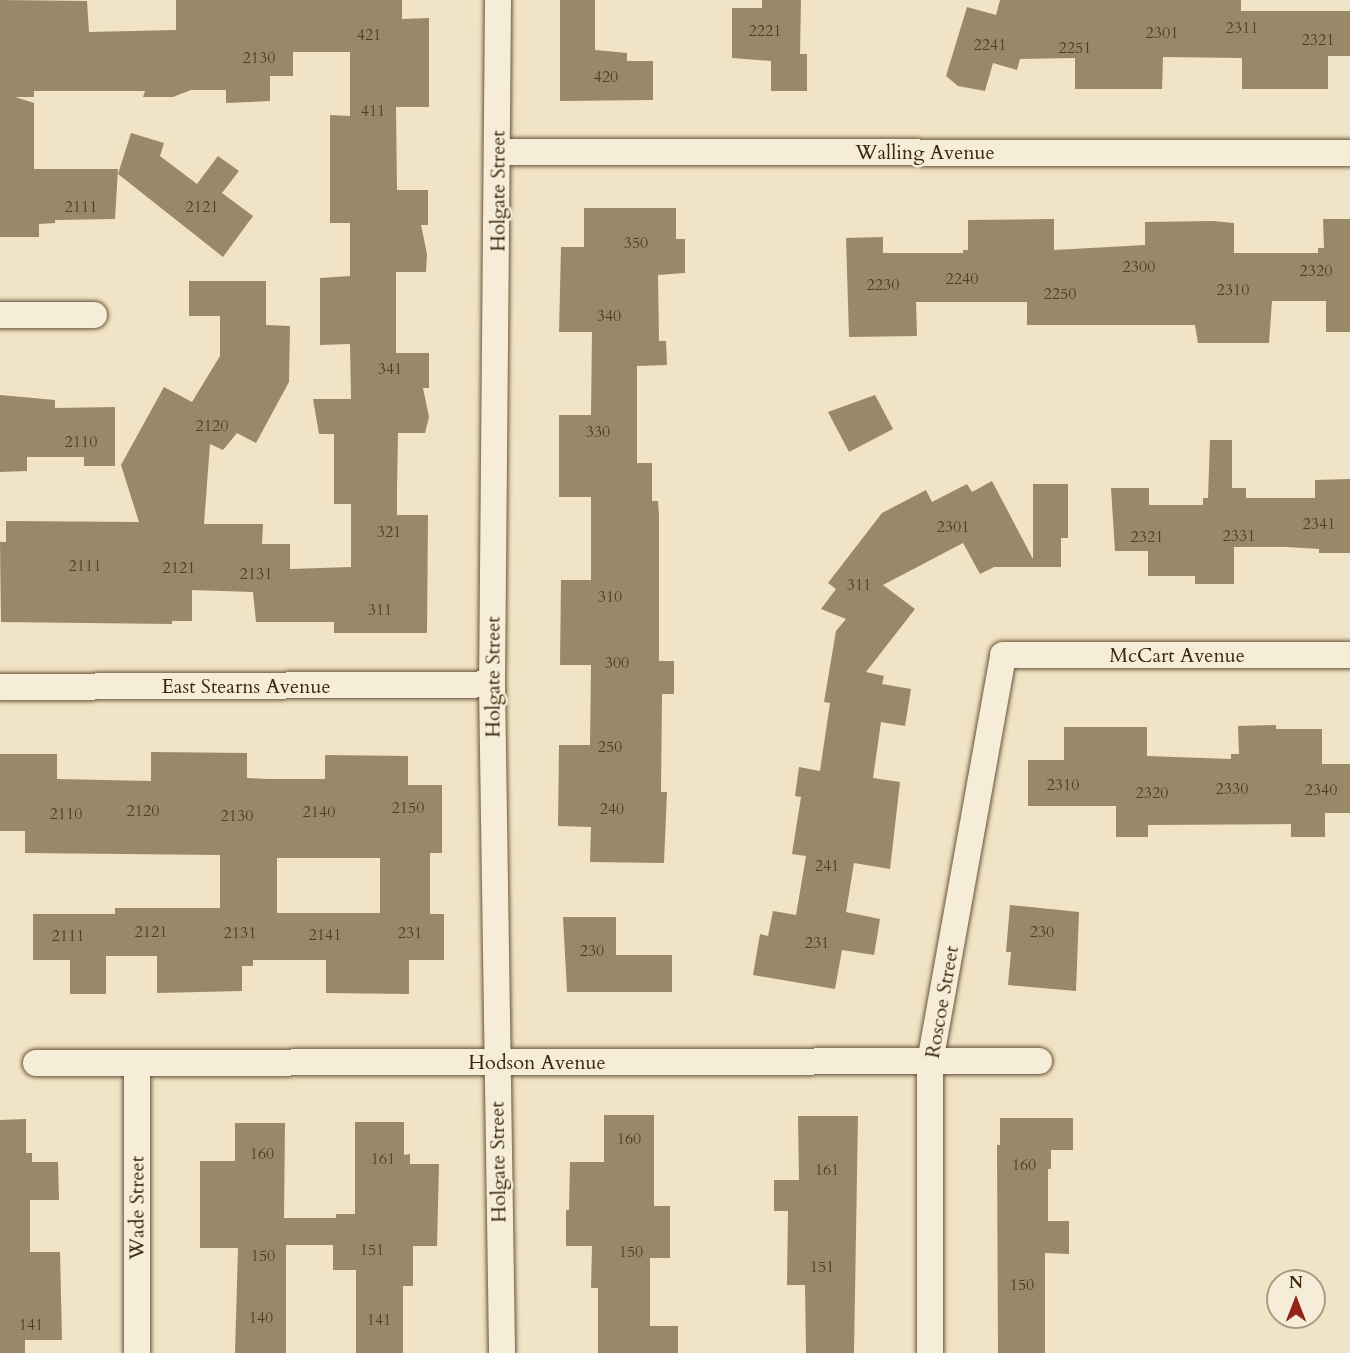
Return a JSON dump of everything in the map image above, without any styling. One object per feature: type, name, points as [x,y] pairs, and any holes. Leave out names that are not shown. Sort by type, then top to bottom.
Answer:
[{"type":"street","name":"Holgate Street","points":[[498,0],[499,152],[492,684],[502,1353]]},
{"type":"street","name":"Walling Avenue","points":[[499,152],[1350,153]]},
{"type":"street","points":[[0,315],[94,315]]},
{"type":"street","name":"McCart Avenue","points":[[1003,655],[1350,655]]},
{"type":"street","name":"Roscoe Street","points":[[930,1353],[930,1062],[1003,655]]},
{"type":"street","name":"East Stearns Avenue","points":[[0,687],[492,684]]},
{"type":"street","name":"Hodson Avenue","points":[[36,1064],[1039,1061]]},
{"type":"street","name":"Wade Street","points":[[137,1063],[137,1353]]},
{"type":"building","points":[[0,0],[87,1],[89,32],[176,30],[176,0],[402,0],[402,19],[429,18],[429,107],[396,107],[397,190],[428,190],[428,225],[421,225],[427,254],[426,272],[396,272],[396,353],[429,353],[429,388],[423,388],[429,417],[425,433],[398,433],[397,490],[397,515],[428,515],[427,633],[334,633],[334,622],[256,622],[253,592],[192,590],[192,621],[172,621],[172,624],[1,622],[0,542],[6,542],[6,521],[139,522],[121,465],[164,387],[192,402],[220,356],[220,316],[189,316],[189,281],[266,281],[266,325],[290,326],[289,382],[256,443],[237,433],[223,450],[210,444],[204,524],[263,524],[262,544],[290,544],[290,569],[351,567],[351,504],[334,504],[334,434],[319,434],[313,399],[351,399],[350,344],[320,345],[320,278],[350,276],[350,223],[330,223],[330,115],[350,116],[350,52],[293,52],[293,76],[270,76],[270,101],[226,103],[226,90],[191,90],[173,97],[143,97],[145,91],[34,91],[34,97],[15,97],[34,103],[34,169],[118,169],[115,219],[55,220],[55,223],[39,224],[39,237],[0,237]]},
{"type":"building","points":[[560,0],[595,0],[595,50],[627,53],[627,61],[653,61],[653,100],[560,101]]},
{"type":"building","points":[[762,0],[801,0],[800,54],[807,54],[807,91],[771,91],[771,61],[732,58],[732,8],[762,8]]},
{"type":"building","points":[[1000,0],[1241,0],[1241,11],[1350,11],[1350,56],[1328,56],[1328,89],[1242,89],[1242,58],[1163,57],[1162,89],[1075,89],[1075,58],[1020,59],[1017,70],[993,63],[985,91],[958,86],[946,76],[967,7],[996,15]]},
{"type":"building","points":[[131,133],[164,143],[160,156],[197,184],[218,156],[239,171],[222,193],[253,216],[223,257],[118,174]]},
{"type":"building","points":[[584,208],[676,208],[676,239],[685,239],[685,273],[658,275],[659,341],[666,341],[667,365],[637,366],[637,463],[652,463],[652,501],[658,501],[659,661],[674,661],[674,694],[662,694],[661,792],[667,792],[664,863],[590,862],[591,827],[558,826],[559,745],[590,745],[591,665],[560,665],[561,580],[591,580],[591,497],[559,497],[559,415],[591,415],[592,332],[559,332],[561,247],[584,247]]},
{"type":"building","points":[[1054,219],[1054,250],[1145,245],[1145,222],[1213,221],[1234,223],[1234,253],[1318,253],[1318,248],[1324,248],[1323,219],[1350,219],[1350,332],[1326,332],[1326,301],[1272,301],[1269,343],[1198,343],[1195,325],[1027,325],[1027,302],[916,302],[917,336],[849,337],[846,238],[883,237],[883,253],[963,253],[963,250],[968,250],[968,220]]},
{"type":"building","points":[[0,395],[55,400],[55,408],[115,407],[115,466],[84,466],[84,457],[27,457],[27,471],[0,472]]},
{"type":"building","points":[[875,395],[893,429],[849,452],[828,412]]},
{"type":"building","points":[[1210,440],[1232,440],[1232,488],[1246,488],[1246,498],[1315,498],[1315,480],[1350,479],[1350,553],[1319,553],[1319,549],[1287,547],[1234,547],[1234,584],[1195,584],[1195,576],[1148,576],[1148,551],[1115,551],[1111,488],[1149,488],[1149,505],[1203,505],[1203,498],[1208,498]]},
{"type":"building","points":[[992,481],[1033,559],[1033,484],[1068,484],[1068,538],[1061,538],[1061,567],[994,567],[980,574],[963,543],[883,585],[915,609],[866,672],[884,676],[882,684],[911,689],[905,726],[881,722],[873,778],[900,782],[890,869],[854,863],[846,912],[880,919],[874,955],[842,950],[835,989],[753,975],[760,934],[768,936],[773,911],[796,915],[806,856],[792,854],[801,797],[795,796],[799,767],[820,771],[830,703],[824,702],[836,631],[846,619],[821,609],[836,589],[828,583],[882,513],[926,490],[932,502],[967,484],[972,492]]},
{"type":"building","points":[[1276,725],[1276,729],[1322,729],[1322,764],[1350,764],[1350,813],[1325,813],[1325,837],[1291,837],[1291,824],[1148,825],[1148,837],[1116,837],[1116,806],[1028,806],[1028,760],[1064,760],[1064,727],[1147,727],[1147,756],[1231,759],[1231,754],[1239,754],[1238,726]]},
{"type":"building","points":[[151,752],[247,753],[247,778],[266,779],[325,779],[325,755],[408,756],[408,785],[442,785],[442,853],[430,853],[430,914],[444,914],[444,960],[409,960],[409,994],[326,993],[326,960],[253,960],[253,966],[242,966],[242,991],[157,993],[157,956],[106,956],[106,994],[70,994],[70,960],[33,960],[33,914],[115,914],[115,908],[220,908],[220,855],[25,853],[25,831],[0,831],[0,754],[57,754],[57,779],[151,781]],"holes":[[[277,858],[380,858],[380,913],[277,913]]]},
{"type":"building","points":[[1010,905],[1079,912],[1076,991],[1008,985],[1011,952],[1006,952]]},
{"type":"building","points":[[563,917],[616,917],[616,955],[672,955],[672,992],[567,992]]},
{"type":"building","points":[[604,1115],[654,1115],[654,1206],[670,1206],[670,1258],[650,1258],[650,1326],[678,1326],[678,1353],[598,1353],[598,1288],[591,1288],[592,1246],[566,1246],[566,1210],[569,1210],[570,1162],[604,1162]]},
{"type":"building","points":[[798,1116],[858,1116],[854,1353],[806,1353],[805,1285],[787,1285],[788,1211],[774,1211],[774,1180],[799,1180]]},
{"type":"building","points":[[1000,1118],[1073,1118],[1073,1150],[1051,1150],[1051,1169],[1048,1169],[1048,1221],[1069,1221],[1069,1254],[1045,1253],[1045,1353],[998,1353],[997,1145],[1000,1145]]},
{"type":"building","points":[[26,1119],[26,1153],[32,1153],[32,1162],[58,1162],[59,1200],[30,1200],[30,1252],[60,1252],[62,1340],[25,1340],[25,1353],[0,1353],[0,1120]]},
{"type":"building","points":[[355,1122],[404,1122],[404,1155],[410,1154],[410,1164],[439,1164],[437,1246],[413,1246],[413,1286],[403,1286],[403,1353],[356,1353],[356,1270],[333,1270],[333,1245],[286,1245],[286,1353],[235,1353],[238,1248],[200,1248],[200,1161],[235,1161],[235,1123],[285,1123],[284,1218],[336,1218],[336,1214],[355,1214]]}]
